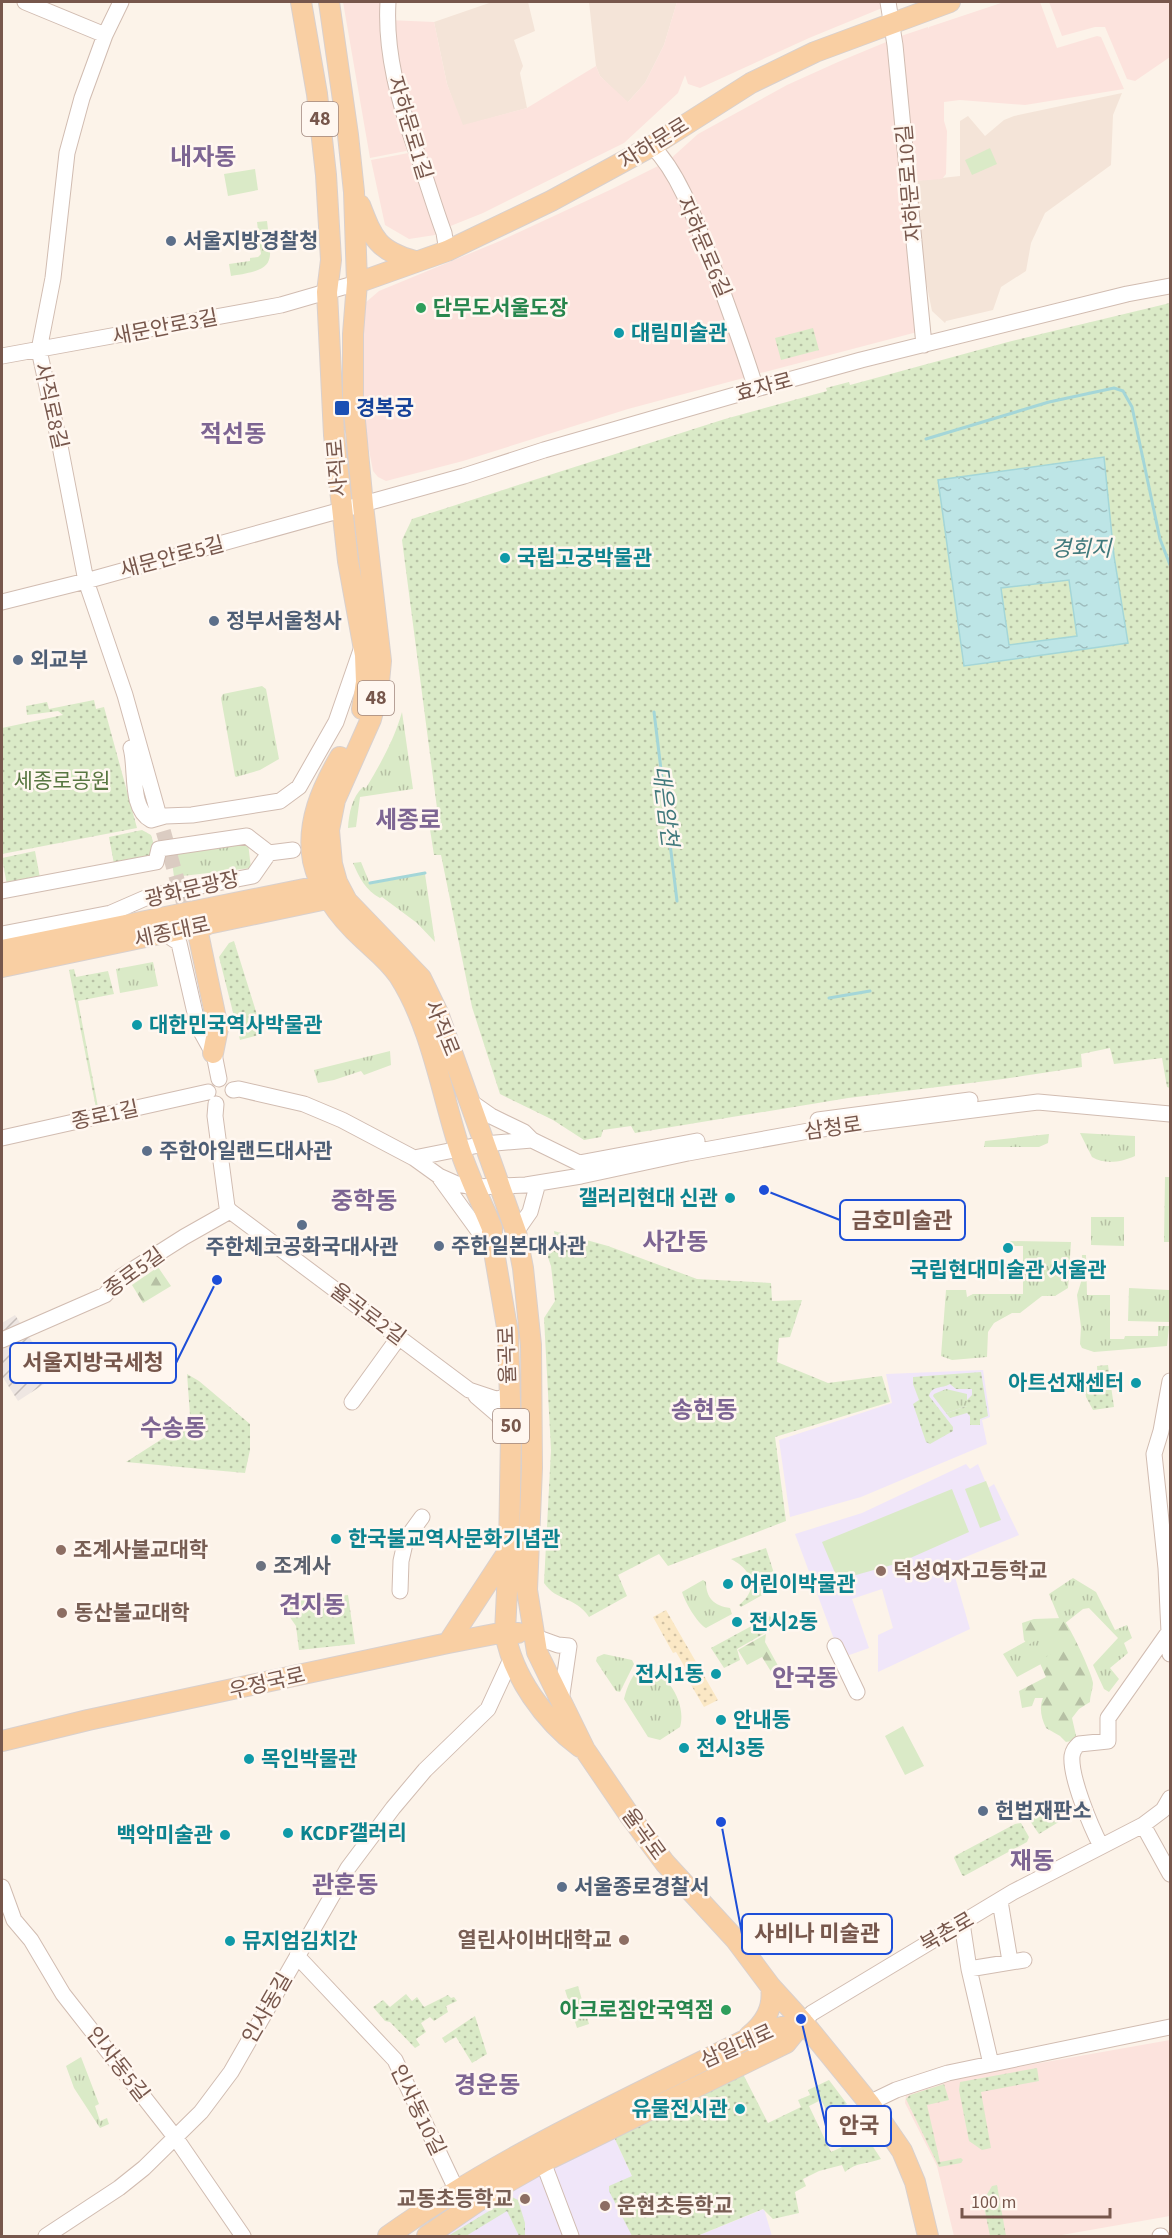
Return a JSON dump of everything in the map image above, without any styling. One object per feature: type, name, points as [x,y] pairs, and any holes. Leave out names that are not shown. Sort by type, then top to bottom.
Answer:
[{"type":"main road","name":"사직로","points":[[301,2],[319,112],[332,260],[327,292],[334,435],[341,511],[366,670],[363,705],[358,723],[317,806],[312,843],[313,859],[332,891],[396,951],[421,978],[438,1013],[499,1185]]},
{"type":"main road","name":"사직로","points":[[329,2],[346,114],[354,192],[357,283],[353,323],[353,400],[381,661],[378,692],[371,720],[340,784],[331,815],[329,830],[332,891],[338,913],[390,964],[407,989],[433,1057],[460,1148],[475,1188]]},
{"type":"main road","name":"자하문로","points":[[357,283],[447,251],[551,201],[652,146],[751,82],[814,52],[950,2]]},
{"type":"main road","points":[[354,192],[376,241],[401,257],[416,261]]},
{"type":"main road","points":[[330,237],[335,249],[343,252],[351,248],[355,236]]},
{"type":"main road","points":[[284,894],[304,879],[313,859]]},
{"type":"main road","name":"세종대로","points":[[2,950],[284,894],[332,891]]},
{"type":"main road","name":"세종대로","points":[[2,967],[208,924],[332,891]]},
{"type":"main road","points":[[208,924],[199,929],[198,933],[218,1028],[213,1053]]},
{"type":"main road","name":"율곡로","points":[[499,1185],[516,1232],[523,1268],[531,1346],[532,1468],[527,1590],[533,1636],[542,1664],[585,1750],[664,1863],[735,1939],[771,1987],[803,2022],[869,2103],[908,2161],[928,2236]]},
{"type":"main road","name":"율곡로","points":[[475,1188],[492,1228],[508,1333],[511,1434],[505,1632],[512,1657],[536,1701],[566,1736],[585,1750]]},
{"type":"main road","points":[[448,1643],[509,1550]]},
{"type":"main road","name":"우정국로","points":[[2,1741],[88,1720],[448,1643],[505,1632],[533,1636]]},
{"type":"main road","points":[[745,2040],[767,2016],[772,1996],[771,1987]]},
{"type":"main road","name":"삼일대로","points":[[387,2236],[535,2144],[745,2040],[803,2022]]},
{"type":"main road","name":"삼일대로","points":[[427,2236],[499,2187],[543,2162],[786,2043],[803,2022]]},
{"type":"main road","points":[[652,2085],[641,2098],[644,2104],[655,2108]]},
{"type":"main road","points":[[605,2108],[629,2103],[634,2109],[631,2114],[607,2131]]},
{"type":"main road","points":[[396,2236],[410,2221]]},
{"type":"street","points":[[25,2],[105,35]]},
{"type":"street","name":"사직로8길","points":[[121,2],[105,35],[82,98],[67,153],[58,246],[39,350],[86,581],[161,813],[176,817],[280,801],[299,787],[336,722],[363,644]]},
{"type":"street","name":"자하문로1길","points":[[388,2],[387,17],[393,75],[405,123],[444,233],[447,251]]},
{"type":"street","name":"자하문로10길","points":[[888,2],[892,22],[924,345]]},
{"type":"street","name":"자하문로6길","points":[[652,146],[667,161],[701,233],[728,304],[756,389]]},
{"type":"street","name":"새문안로3길","points":[[2,356],[281,305],[357,283]]},
{"type":"street","name":"효자로","points":[[341,511],[756,389],[1127,294],[1170,286]]},
{"type":"street","name":"새문안로5길","points":[[2,602],[341,511]]},
{"type":"street","name":"광화문광장","points":[[2,891],[156,862],[159,849],[224,839],[247,836],[269,853],[253,876],[150,896],[111,913],[2,934]]},
{"type":"street","points":[[269,853],[293,850]]},
{"type":"street","points":[[155,935],[167,935],[179,943],[198,1026],[213,1053]]},
{"type":"street","points":[[198,956],[219,1079]]},
{"type":"street","points":[[214,1100],[230,1100],[233,1090],[229,1083],[219,1079]]},
{"type":"street","points":[[219,1079],[209,1085],[214,1100],[232,1205],[230,1211]]},
{"type":"street","points":[[233,1090],[239,1089],[304,1104],[342,1120],[414,1158],[439,1176],[457,1184],[475,1188]]},
{"type":"street","name":"삼청로","points":[[471,1102],[491,1116],[524,1132],[532,1140],[579,1163],[839,1116],[956,1102],[1044,1096],[1170,1107]]},
{"type":"street","name":"종로1길","points":[[2,1138],[214,1100]]},
{"type":"street","name":"삼청로","points":[[475,1188],[538,1183],[814,1130],[1038,1102],[1170,1114]]},
{"type":"street","points":[[414,1158],[484,1144],[532,1140]]},
{"type":"street","points":[[439,1176],[495,1255]]},
{"type":"street","points":[[516,1232],[530,1212],[538,1183]]},
{"type":"street","name":"율곡로2길","points":[[230,1211],[469,1390],[496,1400],[503,1398],[508,1391]]},
{"type":"street","name":"종로5길","points":[[2,1341],[105,1295],[121,1277],[230,1211]]},
{"type":"street","points":[[352,1402],[399,1337]]},
{"type":"street","points":[[1170,1381],[1161,1431],[1154,1454],[1166,1568],[1170,1654]]},
{"type":"street","points":[[469,1390],[497,1414],[511,1434]]},
{"type":"street","points":[[400,1591],[401,1561],[406,1539],[422,1517]]},
{"type":"street","points":[[1101,1846],[1092,1829],[1073,1770],[1073,1750],[1079,1744],[1108,1744],[1108,1718],[1168,1633]]},
{"type":"street","points":[[533,1636],[558,1645],[569,1646],[561,1701]]},
{"type":"street","points":[[835,1646],[857,1692]]},
{"type":"street","name":"인사동길","points":[[46,2236],[119,2188],[201,2112],[231,2072],[348,1868],[393,1808],[426,1770],[488,1709],[512,1657]]},
{"type":"street","name":"북촌로","points":[[803,2022],[812,2013],[962,1923],[1143,1825],[1163,1810],[1170,1798]]},
{"type":"street","points":[[1143,1825],[1170,1874]]},
{"type":"street","name":"인사동5길","points":[[2,1887],[14,1920],[31,1940],[63,1994],[175,2138],[243,2236]]},
{"type":"street","name":"북촌로","points":[[969,1969],[1017,1960],[1000,1901]]},
{"type":"street","points":[[962,1923],[969,1969],[991,2064]]},
{"type":"street","name":"인사동10길","points":[[297,1956],[395,2060],[457,2191]]},
{"type":"street","points":[[869,2103],[896,2090],[948,2073],[1170,2027]]},
{"type":"street","points":[[543,2162],[571,2236]]},
{"type":"shaded area","points":[[343,2],[385,2],[411,150],[370,158]]},
{"type":"shaded area","points":[[492,2],[528,2],[535,31],[514,40],[523,66],[520,73],[527,108],[462,126],[447,84],[434,22]]},
{"type":"shaded area","points":[[589,2],[677,2],[664,45],[645,83],[627,103],[600,76],[596,66]]},
{"type":"shaded area","points":[[677,2],[886,2],[887,6],[809,38],[700,88],[688,84],[685,75],[678,93],[624,143],[483,213],[443,229],[416,147],[388,20],[434,22],[447,84],[463,125],[527,108],[596,66],[600,76],[628,102],[645,83],[664,45]]},
{"type":"shaded area","points":[[1004,2],[1040,2],[1057,48],[1097,36],[1101,37],[1124,89],[1025,105],[960,100],[944,102],[944,121],[947,131],[946,174],[942,179],[914,181],[901,36],[928,27],[929,29],[929,27]]},
{"type":"shaded area","points":[[1049,2],[1170,2],[1170,57],[1135,81],[1127,79],[1105,27],[1095,27],[1062,36]]},
{"type":"shaded area","points":[[891,40],[921,331],[753,375],[668,161],[698,134],[787,85]]},
{"type":"shaded area","points":[[1122,93],[1113,115],[1111,165],[1045,213],[1031,243],[1026,271],[1001,287],[993,310],[945,323],[932,311],[920,252],[914,181],[960,176],[960,121],[968,116],[985,136],[1004,120],[1014,116]]},
{"type":"shaded area","points":[[414,152],[432,215],[435,235],[409,239],[385,225],[371,160]]},
{"type":"shaded area","points":[[666,162],[751,376],[628,409],[463,461],[386,481],[378,477],[373,471],[359,397],[357,334],[365,303],[379,291],[500,241]]},
{"type":"shaded area","points":[[15,1315],[55,1377],[18,1401],[2,1376],[2,1323]]},
{"type":"shaded area","points":[[983,1370],[990,1417],[982,1420],[987,1444],[861,1497],[790,1517],[779,1440],[892,1403],[886,1374]]},
{"type":"shaded area","name":"덕성여자고등학교","points":[[966,1464],[970,1469],[978,1464],[988,1488],[994,1484],[1019,1535],[951,1563],[970,1629],[878,1672],[878,1635],[893,1628],[882,1589],[852,1599],[869,1648],[841,1658],[795,1534],[862,1513]]},
{"type":"shaded area","points":[[1170,2040],[1170,2216],[1056,2236],[954,2236],[937,2166],[905,2103],[906,2095],[960,2077]]},
{"type":"shaded area","name":"운현초등학교","points":[[614,2137],[662,2236],[575,2236],[547,2169]]},
{"type":"shaded area","name":"교동초등학교","points":[[541,2172],[564,2236],[443,2236],[456,2226]]},
{"type":"shaded area","name":"운현초등학교","points":[[764,2209],[772,2236],[697,2236]]},
{"type":"green space","points":[[990,148],[997,164],[972,175],[965,160]]},
{"type":"green space","points":[[255,169],[258,190],[228,196],[224,174]]},
{"type":"green space","points":[[267,221],[270,247],[268,262],[257,270],[231,276],[229,264],[250,261],[250,258],[261,254],[257,222]]},
{"type":"green space","points":[[1170,303],[1170,1088],[1167,1087],[1162,1058],[1114,1064],[1110,1048],[1081,1054],[1082,1067],[848,1098],[635,1133],[631,1126],[603,1130],[601,1137],[584,1140],[553,1120],[500,1094],[472,1007],[441,855],[434,855],[427,810],[437,808],[402,540],[412,519],[725,419],[827,391],[826,388],[849,382],[850,385],[1008,342]]},
{"type":"green space","points":[[813,328],[819,350],[781,360],[775,338]]},
{"type":"green space","points":[[262,686],[266,689],[279,759],[260,770],[236,777],[221,698],[223,694]]},
{"type":"green space","name":"세종로공원","points":[[94,700],[96,709],[104,707],[137,828],[2,854],[2,728],[63,715],[58,711],[27,715],[26,706],[47,702],[49,709]]},
{"type":"green space","points":[[402,712],[413,789],[360,797],[356,827],[348,828],[354,800],[363,787],[366,788],[382,760]]},
{"type":"green space","points":[[142,830],[151,835],[155,848],[154,856],[114,864],[109,837]]},
{"type":"green space","points":[[248,843],[251,868],[174,877],[171,854]]},
{"type":"green space","points":[[35,851],[40,878],[7,885],[2,858]]},
{"type":"green space","points":[[361,862],[370,884],[425,874],[435,942],[417,923],[367,888],[353,863]]},
{"type":"green space","points":[[234,941],[263,1034],[240,1040],[219,957],[229,943]]},
{"type":"green space","points":[[153,962],[158,986],[120,993],[116,969]]},
{"type":"green space","points":[[74,969],[76,977],[108,971],[114,994],[78,1001],[98,1107],[96,1108],[69,970]]},
{"type":"green space","points":[[390,1051],[391,1065],[364,1075],[361,1071],[318,1083],[314,1070]]},
{"type":"green space","points":[[1080,1133],[1135,1136],[1135,1156],[1114,1162],[1097,1160],[1092,1157]]},
{"type":"green space","points":[[1049,1134],[1048,1143],[1039,1147],[984,1147],[985,1141]]},
{"type":"green space","points":[[1165,1177],[1170,1177],[1170,1242],[1164,1242]]},
{"type":"green space","points":[[1091,1217],[1124,1217],[1124,1246],[1091,1245]]},
{"type":"green space","points":[[554,1231],[608,1246],[697,1279],[771,1283],[772,1301],[802,1300],[790,1337],[779,1338],[777,1362],[828,1383],[882,1376],[890,1402],[775,1437],[786,1521],[668,1566],[659,1554],[618,1575],[627,1596],[589,1617],[584,1610],[549,1589],[544,1583],[551,1450],[544,1318],[555,1301],[551,1266],[544,1246],[556,1244]]},
{"type":"green space","points":[[1010,1241],[1071,1242],[1068,1288],[1055,1296],[1042,1296],[1020,1313],[1012,1313],[994,1323],[988,1332],[987,1357],[952,1360],[941,1356],[946,1290],[966,1290],[967,1297],[973,1294],[1023,1294],[1023,1246],[1010,1246]]},
{"type":"green space","points":[[1082,1255],[1086,1255],[1087,1295],[1110,1295],[1110,1339],[1124,1339],[1125,1336],[1158,1336],[1158,1326],[1169,1326],[1167,1346],[1094,1352],[1082,1348],[1077,1295],[1081,1282]]},
{"type":"green space","points":[[158,1267],[171,1286],[143,1303],[132,1285]]},
{"type":"green space","points":[[1129,1288],[1169,1290],[1169,1322],[1128,1321]]},
{"type":"green space","points":[[1108,1365],[1114,1407],[1093,1410],[1086,1397],[1084,1384],[1098,1383],[1097,1366]]},
{"type":"green space","points":[[981,1372],[988,1416],[980,1419],[980,1425],[970,1425],[970,1416],[967,1413],[950,1418],[946,1413],[967,1406],[972,1389],[956,1389],[950,1384],[932,1390],[929,1396],[953,1427],[953,1431],[930,1444],[926,1442],[913,1404],[919,1400],[913,1377]]},
{"type":"green space","points":[[187,1374],[199,1381],[250,1424],[250,1450],[245,1473],[126,1462],[187,1423],[190,1415]]},
{"type":"green space","points":[[946,1389],[967,1394],[967,1406],[946,1413],[933,1396]]},
{"type":"green space","points":[[986,1481],[1001,1520],[980,1528],[965,1489]]},
{"type":"green space","points":[[952,1489],[969,1532],[899,1563],[838,1580],[822,1542]]},
{"type":"green space","points":[[766,1548],[778,1586],[741,1607],[739,1605],[750,1592],[751,1580],[744,1568],[731,1559]]},
{"type":"green space","points":[[1073,1578],[1096,1592],[1115,1630],[1127,1625],[1132,1638],[1124,1643],[1128,1653],[1110,1668],[1119,1679],[1109,1692],[1104,1689],[1093,1665],[1118,1638],[1089,1608],[1083,1609],[1064,1624],[1061,1623],[1049,1594]]},
{"type":"green space","points":[[703,1580],[706,1582],[709,1597],[715,1603],[730,1608],[732,1614],[706,1628],[692,1612],[682,1592]]},
{"type":"green space","points":[[348,1595],[355,1644],[299,1650],[296,1626],[287,1613],[286,1602]]},
{"type":"green space","points":[[770,1616],[777,1626],[737,1649],[740,1660],[724,1668],[711,1648]]},
{"type":"green space","points":[[1062,1618],[1080,1649],[1093,1683],[1090,1702],[1079,1709],[1072,1718],[1077,1740],[1066,1742],[1046,1728],[1041,1713],[1043,1698],[1035,1698],[1032,1706],[1022,1708],[1019,1691],[1046,1677],[1039,1661],[1061,1648],[1051,1631],[1028,1645],[1024,1640],[1022,1623],[1034,1619]]},
{"type":"green space","points":[[1052,1627],[1067,1650],[1017,1677],[1003,1654]]},
{"type":"green space","points":[[766,1634],[765,1642],[782,1673],[775,1678],[762,1657],[747,1665],[738,1650]]},
{"type":"green space","points":[[604,1654],[632,1660],[634,1664],[620,1692],[616,1691],[596,1661],[597,1657]]},
{"type":"green space","points":[[643,1667],[652,1670],[667,1681],[681,1708],[680,1727],[660,1740],[648,1737],[624,1699],[628,1685]]},
{"type":"green space","points":[[903,1726],[924,1766],[905,1775],[885,1736]]},
{"type":"green space","points":[[1053,1803],[1063,1817],[1062,1820],[1039,1834],[1028,1818]]},
{"type":"green space","points":[[1021,1823],[1029,1837],[1027,1842],[962,1875],[955,1856]]},
{"type":"green space","points":[[578,1986],[589,2024],[577,2028],[565,1990]]},
{"type":"green space","points":[[406,1994],[412,2001],[417,1997],[424,2007],[448,1995],[457,2001],[446,2006],[448,2012],[434,2021],[430,2017],[421,2023],[426,2032],[416,2039],[420,2045],[415,2048],[373,2007],[383,2000],[390,2007]]},
{"type":"green space","points":[[475,2016],[487,2054],[472,2063],[456,2037],[445,2043],[442,2038]]},
{"type":"green space","points":[[81,2057],[99,2104],[95,2106],[100,2121],[107,2118],[109,2124],[100,2128],[74,2088],[66,2066]]},
{"type":"green space","points":[[1037,2068],[1039,2081],[981,2092],[991,2148],[982,2150],[969,2141],[959,2090],[960,2082]]},
{"type":"green space","points":[[743,2074],[768,2123],[801,2107],[798,2100],[810,2095],[808,2090],[829,2080],[847,2104],[828,2113],[821,2100],[809,2106],[831,2152],[866,2136],[881,2159],[858,2165],[845,2172],[842,2165],[819,2171],[803,2179],[806,2186],[795,2192],[799,2213],[773,2219],[763,2209],[697,2236],[632,2236],[609,2191],[609,2186],[632,2176],[614,2137]]},
{"type":"green space","points":[[944,2084],[949,2100],[927,2105],[940,2162],[961,2158],[963,2160],[961,2163],[939,2167],[906,2099],[910,2095]]},
{"type":"green space","points":[[997,2185],[1006,2236],[990,2236],[983,2201],[992,2186]]},
{"type":"green space","points":[[512,2197],[518,2200],[525,2223],[525,2236],[519,2236],[507,2211],[466,2236],[448,2236]]},
{"type":"sand","points":[[666,1610],[718,1700],[704,1707],[684,1673],[687,1671],[676,1652],[673,1653],[653,1617]]},
{"type":"water","name":"경회지","points":[[1104,457],[1114,556],[1128,643],[964,666],[938,480]],"holes":[[[1069,580],[1077,636],[1009,645],[1001,588]]]},
{"type":"waterway","points":[[926,439],[1049,402],[1114,388],[1123,391],[1132,407],[1160,539],[1170,565]]},
{"type":"waterway","name":"대은암천","points":[[654,712],[677,901]]},
{"type":"waterway","points":[[370,883],[425,873]]},
{"type":"waterway","points":[[829,998],[870,991]]},
{"type":"tunnel","points":[[157,809],[189,922]]},
{"type":"place","name":"서울지방경찰청","points":[[171,241]]},
{"type":"place","name":"단무도서울도장","points":[[421,308]]},
{"type":"place","name":"대림미술관","points":[[619,333]]},
{"type":"place","name":"경복궁","points":[[342,408]]},
{"type":"place","name":"국립고궁박물관","points":[[505,558]]},
{"type":"place","name":"정부서울청사","points":[[214,621]]},
{"type":"place","name":"외교부","points":[[18,660]]},
{"type":"place","name":"대한민국역사박물관","points":[[137,1025]]},
{"type":"place","name":"주한아일랜드대사관","points":[[147,1151]]},
{"type":"place","name":"금호미술관","points":[[764,1190]]},
{"type":"place","name":"갤러리현대 신관","points":[[730,1198]]},
{"type":"place","name":"주한체코공화국대사관","points":[[302,1225]]},
{"type":"place","name":"주한일본대사관","points":[[439,1246]]},
{"type":"place","name":"국립현대미술관 서울관","points":[[1008,1248]]},
{"type":"place","name":"서울지방국세청","points":[[217,1280]]},
{"type":"place","name":"아트선재센터","points":[[1136,1383]]},
{"type":"place","name":"한국불교역사문화기념관","points":[[336,1539]]},
{"type":"place","name":"조계사불교대학","points":[[61,1550]]},
{"type":"place","name":"조계사","points":[[261,1566]]},
{"type":"place","name":"덕성여자고등학교","points":[[881,1571]]},
{"type":"place","name":"어린이박물관","points":[[728,1584]]},
{"type":"place","name":"동산불교대학","points":[[62,1613]]},
{"type":"place","name":"전시2동","points":[[737,1622]]},
{"type":"place","name":"전시1동","points":[[716,1674]]},
{"type":"place","name":"안내동","points":[[721,1720]]},
{"type":"place","name":"전시3동","points":[[684,1748]]},
{"type":"place","name":"목인박물관","points":[[249,1759]]},
{"type":"place","name":"헌법재판소","points":[[983,1811]]},
{"type":"place","name":"사비나 미술관","points":[[721,1822]]},
{"type":"place","name":"KCDF갤러리","points":[[288,1833]]},
{"type":"place","name":"백악미술관","points":[[225,1835]]},
{"type":"place","name":"서울종로경찰서","points":[[562,1887]]},
{"type":"place","name":"열린사이버대학교","points":[[624,1940]]},
{"type":"place","name":"뮤지엄김치간","points":[[230,1941]]},
{"type":"place","name":"아크로짐안국역점","points":[[726,2010]]},
{"type":"place","name":"안국","points":[[801,2019]]},
{"type":"place","name":"유물전시관","points":[[740,2109]]},
{"type":"place","name":"교동초등학교","points":[[525,2199]]},
{"type":"place","name":"운현초등학교","points":[[605,2206]]},
{"type":"district","name":"내자동","points":[[203,157]]},
{"type":"district","name":"적선동","points":[[233,434]]},
{"type":"district","name":"세종로","points":[[408,820]]},
{"type":"district","name":"중학동","points":[[364,1201]]},
{"type":"district","name":"사간동","points":[[675,1242]]},
{"type":"district","name":"송현동","points":[[704,1410]]},
{"type":"district","name":"수송동","points":[[173,1428]]},
{"type":"district","name":"견지동","points":[[312,1605]]},
{"type":"district","name":"안국동","points":[[805,1678]]},
{"type":"district","name":"재동","points":[[1032,1861]]},
{"type":"district","name":"관훈동","points":[[345,1885]]},
{"type":"district","name":"경운동","points":[[487,2085]]}]
